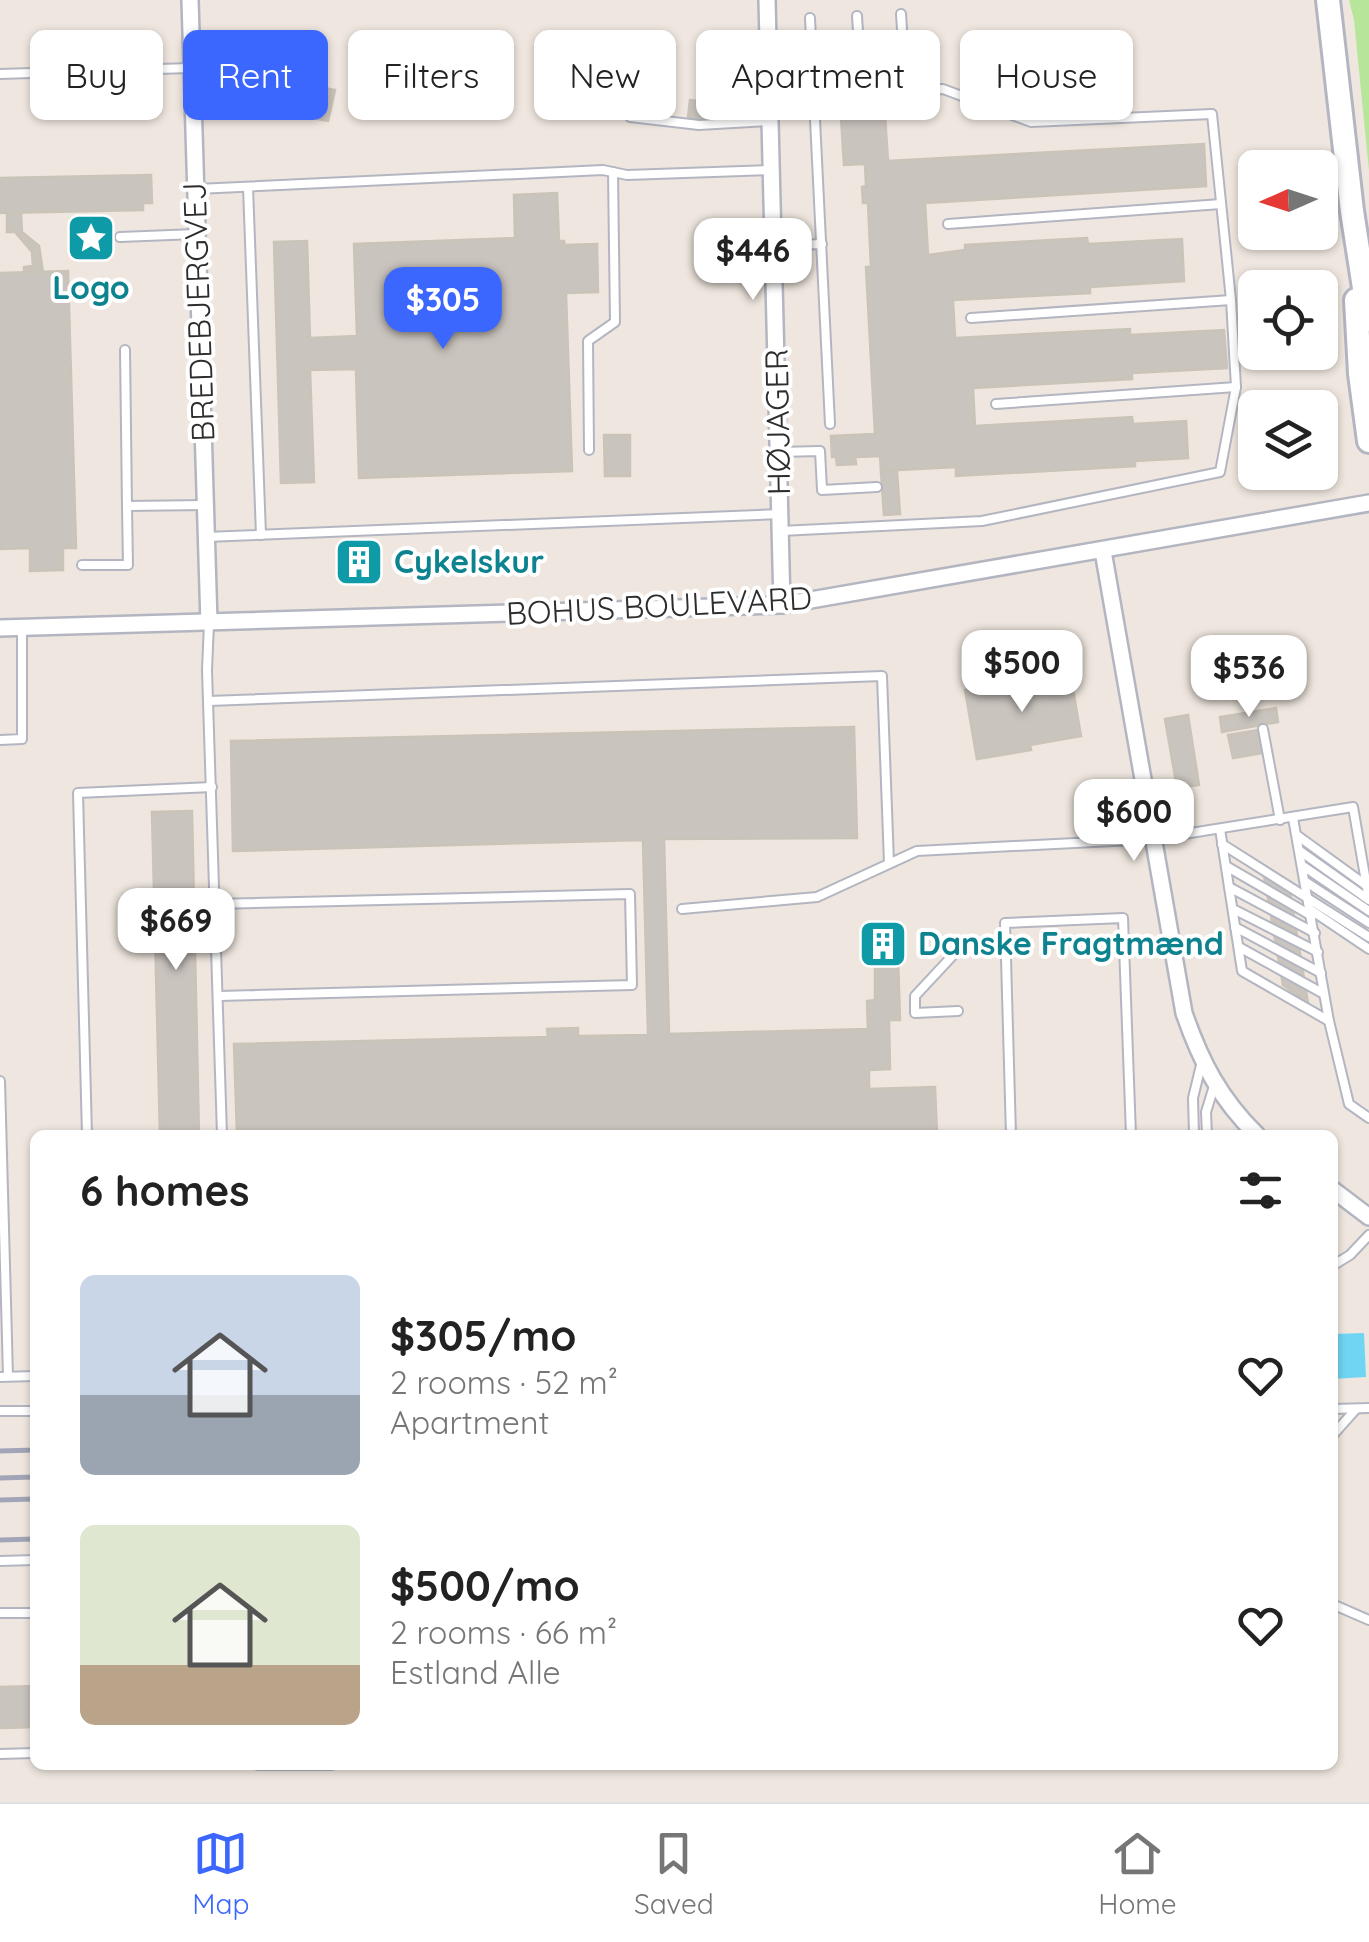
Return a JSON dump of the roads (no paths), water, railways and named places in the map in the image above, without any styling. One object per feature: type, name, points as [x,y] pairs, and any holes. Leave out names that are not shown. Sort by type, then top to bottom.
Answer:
[{"type":"main road","points":[[1328,0],[1352,211],[1369,320]]},
{"type":"main road","points":[[1352,211],[1360,374],[1369,441]]},
{"type":"street","name":"BREDEBJERGVEJ","points":[[190,0],[190,30]]},
{"type":"street","name":"HØJAGER","points":[[767,0],[768,30]]},
{"type":"street","name":"BREDEBJERGVEJ","points":[[193,120],[209,623]]},
{"type":"street","name":"HØJAGER","points":[[770,121],[782,605]]},
{"type":"street","name":"BOHUS BOULEVARD","points":[[0,628],[782,605],[1369,503]]},
{"type":"street","points":[[1103,551],[1184,1013],[1214,1085],[1252,1130]]},
{"type":"street","points":[[1338,1194],[1369,1217]]},
{"type":"lane","points":[[190,0],[198,0]]},
{"type":"lane","points":[[902,14],[903,30]]},
{"type":"lane","points":[[858,16],[859,30]]},
{"type":"lane","points":[[810,18],[811,30]]},
{"type":"lane","points":[[0,74],[183,68]]},
{"type":"lane","points":[[781,531],[982,520],[1220,472],[1236,387],[1212,114],[1031,122],[940,89]]},
{"type":"lane","points":[[656,120],[700,125],[770,121]]},
{"type":"lane","points":[[815,120],[830,424]]},
{"type":"lane","points":[[195,190],[613,172],[627,176],[772,170]]},
{"type":"lane","points":[[590,450],[588,341],[616,322],[613,172]]},
{"type":"lane","points":[[248,187],[260,534]]},
{"type":"lane","points":[[948,224],[1221,204]]},
{"type":"lane","points":[[120,237],[196,234]]},
{"type":"lane","points":[[774,246],[822,244]]},
{"type":"lane","points":[[971,318],[1231,300]]},
{"type":"lane","points":[[82,566],[128,565],[125,350]]},
{"type":"lane","points":[[996,404],[1236,387]]},
{"type":"lane","points":[[778,452],[820,450],[822,490],[878,487]]},
{"type":"lane","points":[[127,506],[205,505]]},
{"type":"lane","points":[[206,538],[780,514]]},
{"type":"lane","points":[[209,623],[222,1130]]},
{"type":"lane","points":[[0,740],[22,739],[22,627]]},
{"type":"lane","points":[[209,701],[882,676],[889,863]]},
{"type":"lane","points":[[1262,728],[1280,820]]},
{"type":"lane","points":[[87,1130],[78,794],[212,787]]},
{"type":"lane","points":[[682,909],[817,897],[916,851],[1153,840],[1353,808],[1369,900]]},
{"type":"lane","points":[[1294,818],[1329,1021],[1349,1104],[1369,1118]]},
{"type":"lane","points":[[1220,829],[1242,972],[1329,1021]]},
{"type":"lane","points":[[1297,835],[1366,886]]},
{"type":"lane","points":[[1222,844],[1369,937]]},
{"type":"lane","points":[[1300,851],[1369,900]]},
{"type":"lane","points":[[1226,866],[1369,949]]},
{"type":"lane","points":[[1303,866],[1369,912]]},
{"type":"lane","points":[[1306,882],[1369,923]]},
{"type":"lane","points":[[1230,887],[1314,933]]},
{"type":"lane","points":[[215,904],[630,894],[632,985],[218,996]]},
{"type":"lane","points":[[1232,909],[1318,952]]},
{"type":"lane","points":[[1011,1130],[1005,922],[1124,918],[1131,1130]]},
{"type":"lane","points":[[1236,928],[1321,973]]},
{"type":"lane","points":[[1238,947],[1324,994]]},
{"type":"lane","points":[[956,952],[914,996],[915,1013],[958,1012]]},
{"type":"lane","points":[[1194,1130],[1193,1098],[1202,1061]]},
{"type":"lane","points":[[0,1081],[4,1377],[30,1376]]},
{"type":"lane","points":[[1207,1130],[1206,1112],[1214,1085]]},
{"type":"lane","points":[[1338,1262],[1369,1235]]},
{"type":"lane","points":[[1338,1429],[1356,1408]]},
{"type":"lane","points":[[1338,1409],[1369,1408]]},
{"type":"lane","points":[[0,1412],[30,1410]]},
{"type":"lane","points":[[0,1561],[30,1560]]},
{"type":"lane","points":[[1338,1607],[1369,1620]]},
{"type":"lane","points":[[0,1614],[30,1613]]},
{"type":"lane","points":[[0,1754],[30,1753]]},
{"type":"water","points":[[1364,1333],[1366,1377],[1338,1379],[1338,1334]]},
{"type":"railway","points":[[0,1451],[30,1450]]},
{"type":"railway","points":[[0,1478],[30,1477]]},
{"type":"railway","points":[[0,1500],[30,1499]]},
{"type":"railway","points":[[0,1540],[30,1539]]},
{"type":"place","name":"Logo","points":[[91,238]]},
{"type":"place","name":"Cykelskur","points":[[359,562]]},
{"type":"place","name":"Danske Fragtmænd","points":[[883,944]]}]
